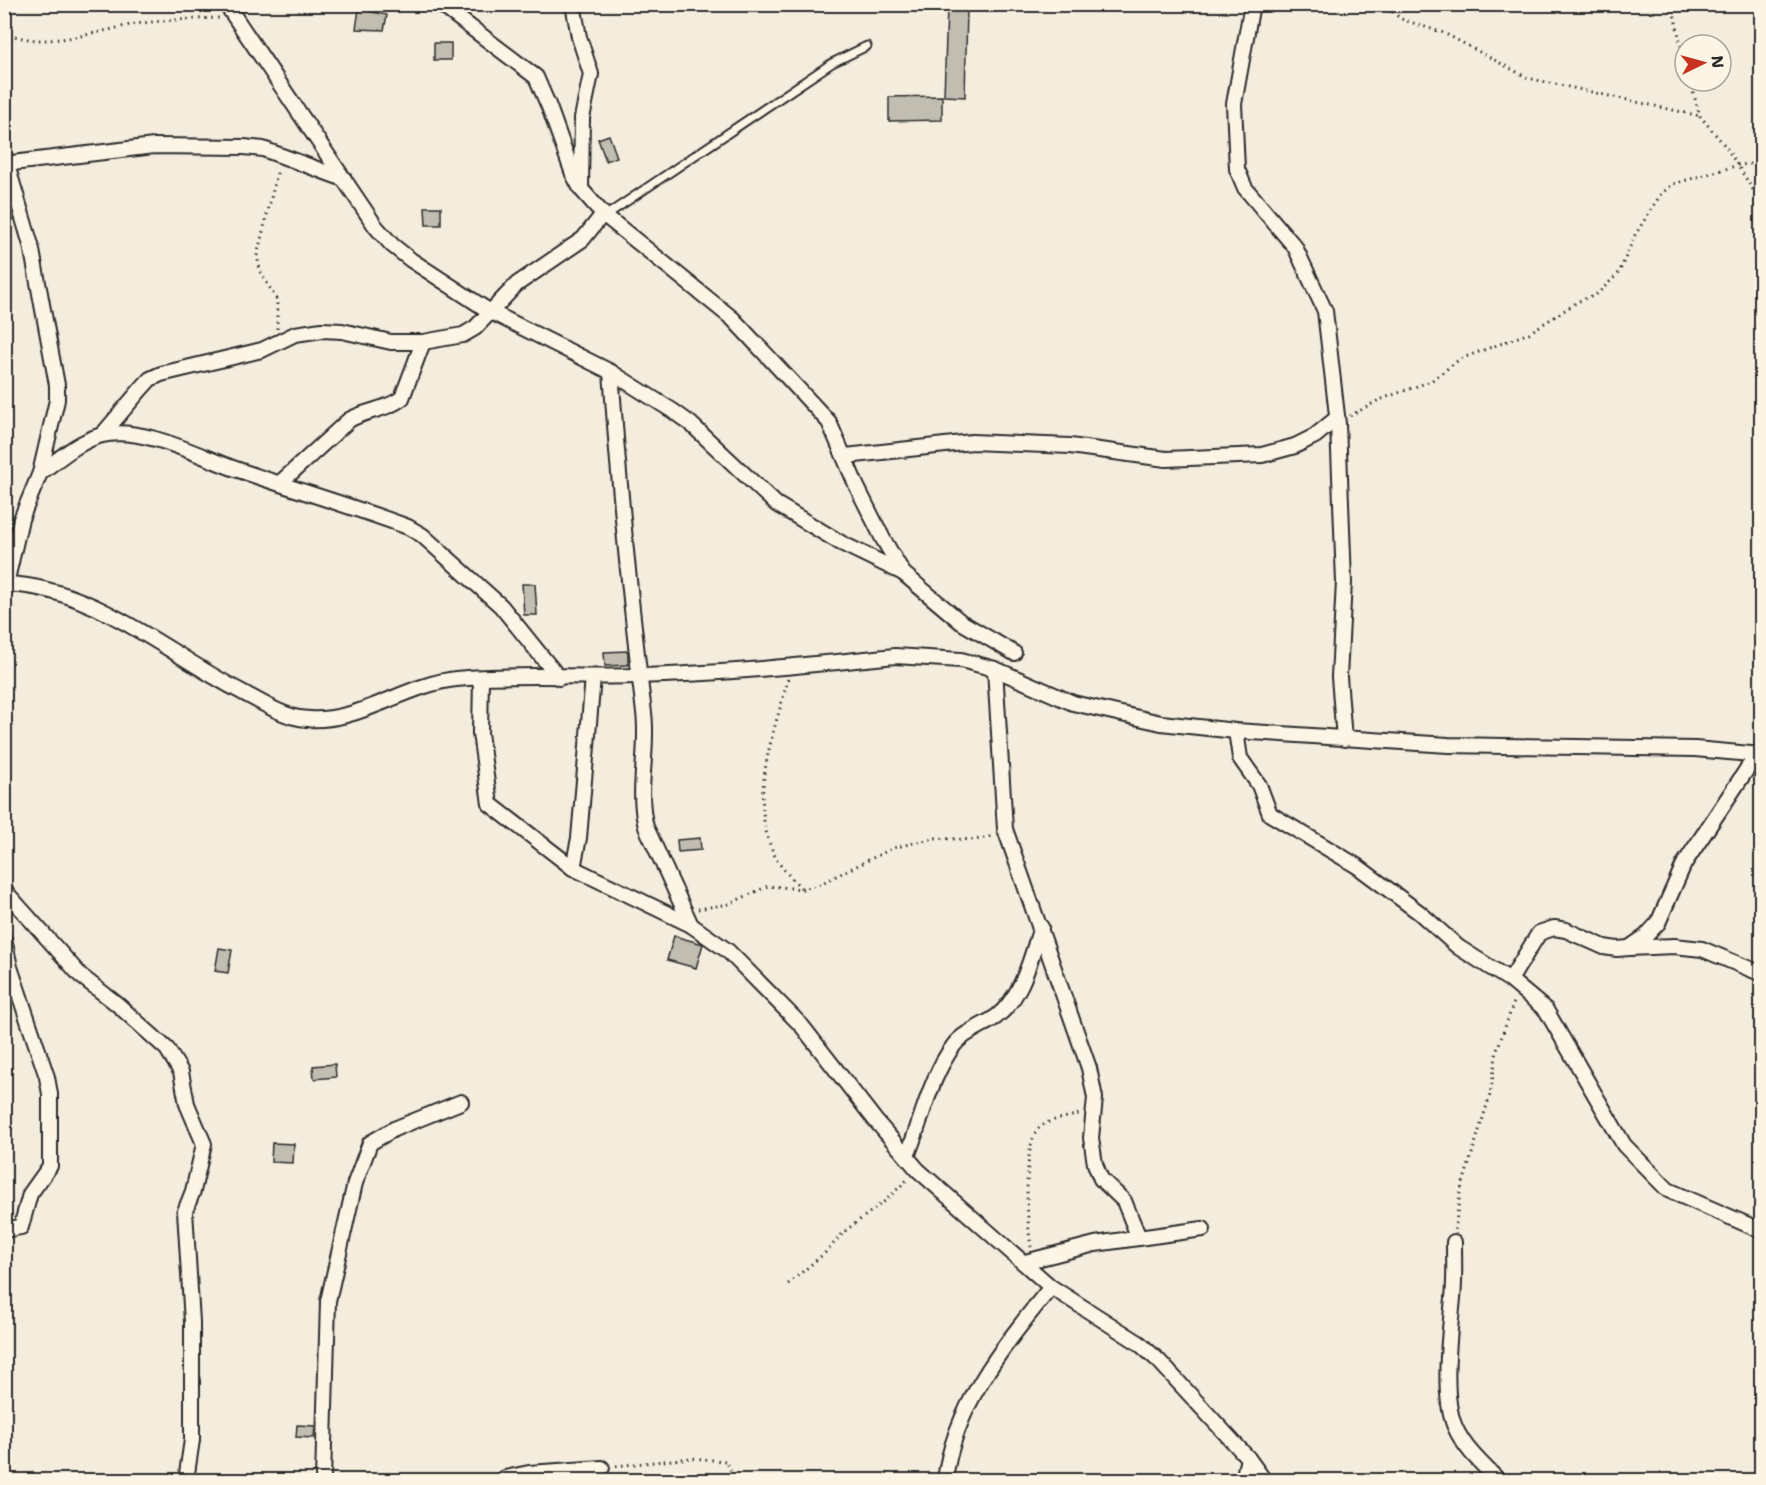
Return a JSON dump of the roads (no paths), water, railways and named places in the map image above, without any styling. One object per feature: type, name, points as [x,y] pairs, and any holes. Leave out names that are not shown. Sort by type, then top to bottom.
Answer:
[{"type":"street","points":[[440,4],[536,77],[581,189],[604,215],[733,319],[830,422],[857,487],[903,573]]},
{"type":"street","points":[[573,4],[591,74],[582,118],[581,189]]},
{"type":"street","points":[[1252,4],[1234,104],[1237,169],[1245,188],[1295,248],[1310,282],[1323,302],[1337,421],[1344,582],[1339,677],[1344,739]]},
{"type":"street","points":[[229,11],[376,227],[392,245],[489,311],[611,372],[691,424],[776,504],[841,543],[903,573],[961,622],[1014,653]]},
{"type":"street","points":[[344,179],[263,149],[154,146],[6,161],[31,245],[57,385],[57,400],[40,473],[21,519],[5,584],[55,591],[117,618],[221,681],[274,709],[297,717],[339,718],[423,686],[481,678],[638,676],[791,666],[895,656],[931,656],[961,660],[995,669],[1073,703],[1161,723],[1236,731],[1448,745],[1695,749],[1759,755],[1684,864],[1658,923],[1645,937],[1629,948]]},
{"type":"street","points":[[102,435],[150,379],[161,374],[262,350],[295,334],[322,330],[342,331],[391,342],[423,342],[463,334],[475,328],[517,284],[583,239],[604,215]]},
{"type":"street","points":[[280,483],[349,420],[362,413],[395,404],[402,398],[423,342]]},
{"type":"street","points":[[611,372],[638,676],[647,738],[641,789],[642,813],[646,827],[691,925]]},
{"type":"street","points":[[846,456],[972,442],[1070,446],[1177,459],[1262,455],[1295,446],[1337,421]]},
{"type":"street","points":[[40,473],[83,442],[102,435],[118,434],[159,441],[387,519],[422,535],[501,606],[559,678]]},
{"type":"street","points":[[995,669],[1005,829],[1084,1052],[1095,1098],[1091,1138],[1098,1174],[1124,1201],[1139,1239]]},
{"type":"street","points":[[573,867],[579,838],[593,677]]},
{"type":"street","points":[[481,678],[480,733],[490,804],[573,867],[691,925],[714,939],[741,962],[802,1026],[875,1120],[918,1170],[1029,1261],[1050,1287],[1139,1343],[1160,1361],[1248,1458],[1264,1480]]},
{"type":"street","points":[[1236,731],[1240,758],[1259,785],[1270,814],[1357,866],[1420,913],[1458,947],[1515,985],[1545,1011],[1624,1145],[1668,1190],[1761,1231]]},
{"type":"street","points":[[4,890],[81,976],[117,1004],[167,1049],[181,1072],[187,1104],[204,1144],[193,1191],[185,1211],[192,1322],[192,1440],[186,1480]]},
{"type":"street","points":[[907,1156],[942,1064],[955,1043],[996,1016],[1007,1005],[1018,989],[1041,927]]},
{"type":"street","points":[[1515,985],[1539,933],[1547,928],[1566,930],[1604,947],[1674,946],[1702,949],[1761,974]]},
{"type":"street","points":[[4,939],[10,967],[47,1077],[50,1094],[50,1166],[30,1194],[21,1227],[4,1230]]},
{"type":"street","points":[[323,1480],[328,1301],[355,1183],[370,1143],[394,1129],[461,1102]]},
{"type":"street","points":[[1029,1261],[1095,1244],[1203,1229]]},
{"type":"street","points":[[1454,1242],[1453,1296],[1449,1331],[1451,1410],[1454,1425],[1462,1440],[1498,1480]]},
{"type":"street","points":[[945,1480],[950,1451],[971,1401],[994,1360],[1050,1287]]},
{"type":"street","points":[[1243,1480],[1248,1458]]},
{"type":"street","points":[[505,1480],[505,1478],[529,1473],[602,1468]]},
{"type":"lane","points":[[604,215],[832,63],[867,46]]}]
